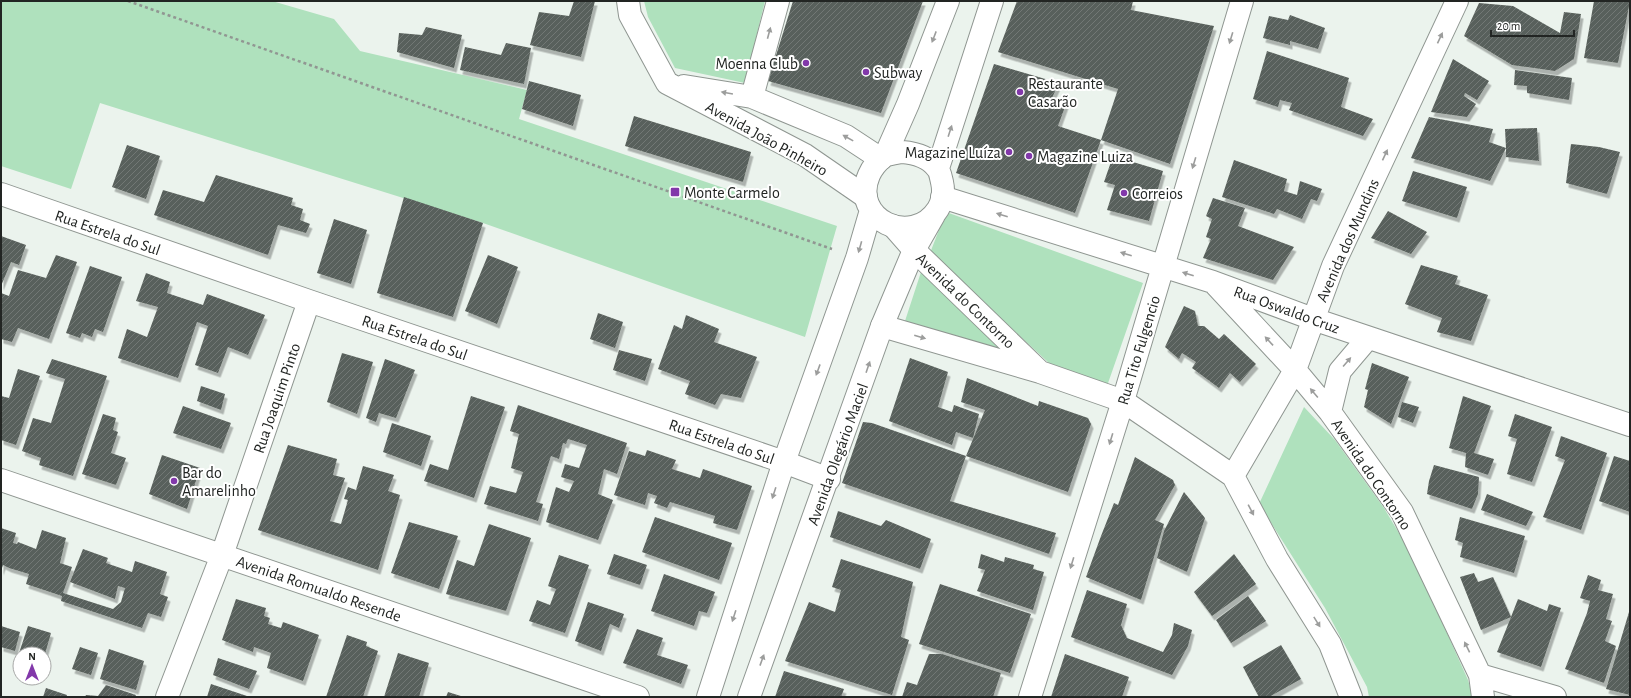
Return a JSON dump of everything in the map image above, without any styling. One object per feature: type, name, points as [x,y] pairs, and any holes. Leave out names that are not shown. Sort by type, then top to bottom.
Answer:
[{"type":"street","points":[[628,1],[630,15],[667,83]]},
{"type":"street","points":[[752,97],[778,1]]},
{"type":"street","points":[[708,697],[784,462],[858,258],[868,203],[867,180],[872,170],[883,158],[908,104],[948,1]]},
{"type":"street","points":[[868,203],[877,217],[892,226],[904,228],[915,227],[925,222],[938,206],[943,186],[938,168],[992,1]]},
{"type":"street","name":"Rua Tito Fulgencio","points":[[1030,697],[1123,402],[1242,1]]},
{"type":"street","name":"Avenida dos Mundins","points":[[1233,476],[1295,370],[1333,266],[1457,1]]},
{"type":"street","name":"Avenida João Pinheiro","points":[[667,83],[752,97],[846,136],[883,158]]},
{"type":"street","name":"Avenida João Pinheiro","points":[[667,83],[804,155],[868,203]]},
{"type":"street","points":[[883,158],[902,152],[914,153],[926,158],[938,168]]},
{"type":"street","name":"Rua Estrela do Sul","points":[[1,194],[309,301],[784,462],[829,479]]},
{"type":"street","name":"Rua Oswaldo Cruz","points":[[938,206],[1163,266],[1213,282],[1368,338],[1630,425]]},
{"type":"street","name":"Avenida Olegário Maciel","points":[[749,697],[829,479],[882,326],[914,250],[938,206]]},
{"type":"street","name":"Avenida do Contorno","points":[[892,226],[914,250],[1040,372]]},
{"type":"street","name":"Avenida do Contorno","points":[[1213,282],[1295,370],[1330,412],[1402,512],[1480,675],[1483,697]]},
{"type":"street","name":"Rua Joaquim Pinto","points":[[167,697],[222,555],[309,301]]},
{"type":"street","name":"Avenida do Contorno","points":[[882,326],[1040,372],[1123,402],[1233,476],[1277,559],[1330,644],[1351,697]]},
{"type":"street","points":[[1330,412],[1340,371],[1368,338]]},
{"type":"street","name":"Avenida Romualdo Resende","points":[[1,480],[638,697]]},
{"type":"street","points":[[1480,675],[1555,697]]},
{"type":"path","points":[[128,1],[858,258]]},
{"type":"green space","points":[[1,1],[272,1],[334,19],[360,51],[527,90],[519,119],[837,226],[805,337],[483,223],[100,103],[71,189],[1,166]]},
{"type":"green space","points":[[644,1],[765,1],[745,83],[675,68],[648,17]]},
{"type":"green space","points":[[946,212],[1143,283],[1107,386],[1050,364],[930,253]]},
{"type":"green space","points":[[921,272],[1003,351],[905,321]]},
{"type":"green space","points":[[1304,407],[1335,440],[1384,508],[1412,555],[1468,680],[1473,697],[1369,697],[1367,687],[1325,608],[1259,504]]},
{"type":"building","points":[[574,1],[595,1],[581,57],[530,45],[539,12],[569,16]]},
{"type":"building","name":"Moenna Club","points":[[793,1],[923,1],[881,113],[768,81]]},
{"type":"building","points":[[1017,1],[1133,1],[1131,10],[1214,26],[1170,164],[1101,140],[1118,89],[998,52]]},
{"type":"building","points":[[1594,1],[1630,1],[1618,63],[1584,58]]},
{"type":"building","points":[[1479,3],[1513,6],[1560,33],[1564,12],[1581,14],[1574,59],[1555,71],[1512,65],[1464,36]]},
{"type":"building","points":[[1290,15],[1325,28],[1318,49],[1290,41],[1290,45],[1263,38],[1269,16],[1288,20]]},
{"type":"building","points":[[426,27],[462,35],[454,68],[397,52],[399,33],[422,35]]},
{"type":"building","points":[[506,43],[531,48],[524,84],[460,70],[465,47],[501,55]]},
{"type":"building","points":[[1267,51],[1349,78],[1341,107],[1373,119],[1363,136],[1289,110],[1292,103],[1280,100],[1278,107],[1253,99]]},
{"type":"building","points":[[1453,59],[1489,81],[1477,100],[1465,93],[1464,96],[1476,104],[1467,117],[1431,112]]},
{"type":"building","name":"Magazine Luiza","points":[[994,64],[1059,83],[1051,100],[1066,104],[1058,126],[1101,140],[1075,213],[956,173]]},
{"type":"building","points":[[1515,70],[1572,78],[1569,100],[1527,93],[1527,86],[1514,85]]},
{"type":"building","points":[[529,81],[581,95],[573,126],[522,109]]},
{"type":"building","points":[[634,116],[751,152],[743,182],[625,146]]},
{"type":"building","points":[[1429,117],[1493,129],[1489,142],[1506,148],[1490,181],[1411,158]]},
{"type":"building","points":[[1537,128],[1539,161],[1506,157],[1505,129]]},
{"type":"building","points":[[1571,144],[1599,147],[1620,152],[1607,194],[1566,183]]},
{"type":"building","points":[[127,145],[160,156],[146,199],[112,187]]},
{"type":"building","points":[[1113,156],[1163,171],[1149,221],[1107,210],[1115,185],[1104,182]]},
{"type":"building","points":[[1234,160],[1287,179],[1284,191],[1297,195],[1300,181],[1322,189],[1317,201],[1311,199],[1302,219],[1277,209],[1274,214],[1222,197]]},
{"type":"building","points":[[1413,171],[1467,187],[1457,218],[1402,201]]},
{"type":"building","points":[[216,175],[293,198],[291,205],[303,209],[300,220],[310,224],[306,233],[278,225],[268,255],[154,215],[163,190],[204,202]]},
{"type":"building","points":[[404,197],[483,223],[453,317],[377,293]]},
{"type":"building","points":[[1213,198],[1245,208],[1238,226],[1294,247],[1273,280],[1203,258],[1211,239],[1206,237],[1212,219],[1206,216]]},
{"type":"building","points":[[1388,211],[1427,232],[1411,254],[1371,238]]},
{"type":"building","points":[[334,219],[367,230],[351,284],[317,273]]},
{"type":"building","points":[[1,236],[26,245],[19,265],[11,262],[1,286]]},
{"type":"building","points":[[56,255],[77,262],[49,339],[18,328],[12,342],[1,339],[1,293],[9,296],[18,270],[46,278]]},
{"type":"building","points":[[488,255],[518,267],[497,324],[465,311]]},
{"type":"building","points":[[1421,265],[1458,276],[1455,284],[1488,295],[1471,341],[1437,332],[1442,318],[1405,304]]},
{"type":"building","points":[[90,266],[122,277],[103,332],[95,329],[92,337],[82,333],[80,338],[66,333]]},
{"type":"building","points":[[146,273],[170,282],[167,293],[203,305],[207,294],[265,315],[248,355],[228,347],[218,373],[195,365],[208,326],[197,322],[178,378],[118,358],[127,329],[147,337],[158,307],[136,301]]},
{"type":"building","points":[[1184,306],[1195,311],[1198,326],[1204,326],[1219,339],[1224,334],[1256,364],[1240,382],[1230,373],[1219,388],[1192,368],[1196,362],[1182,353],[1179,359],[1165,347]]},
{"type":"building","points":[[598,313],[623,322],[615,348],[590,339]]},
{"type":"building","points":[[686,315],[719,329],[714,342],[757,357],[741,398],[721,394],[715,405],[685,394],[690,381],[658,369],[674,325],[682,329]]},
{"type":"building","points":[[619,350],[652,359],[645,381],[613,370]]},
{"type":"building","points":[[342,353],[373,362],[357,414],[327,402]]},
{"type":"building","points":[[910,358],[948,372],[938,407],[952,412],[954,405],[979,414],[973,438],[956,432],[952,445],[889,421]]},
{"type":"building","points":[[52,359],[107,376],[73,476],[39,465],[41,458],[22,451],[33,418],[51,423],[65,379],[46,373]]},
{"type":"building","points":[[385,359],[415,370],[396,418],[379,413],[376,422],[366,418]]},
{"type":"building","points":[[1372,363],[1409,377],[1391,424],[1364,407],[1368,390],[1365,389]]},
{"type":"building","points":[[18,369],[40,376],[16,445],[1,440],[1,396],[9,398]]},
{"type":"building","points":[[967,378],[1038,406],[1039,401],[1088,418],[1091,424],[1068,492],[966,456],[985,410],[961,402]]},
{"type":"building","points":[[201,386],[225,394],[221,410],[197,401]]},
{"type":"building","points":[[471,396],[505,407],[474,498],[424,481],[430,464],[448,470]]},
{"type":"building","points":[[1463,396],[1491,406],[1474,453],[1494,459],[1488,475],[1465,467],[1466,453],[1449,448]]},
{"type":"building","points":[[1402,402],[1419,407],[1413,423],[1398,417]]},
{"type":"building","points":[[518,405],[627,443],[617,474],[604,469],[598,494],[613,500],[598,540],[546,522],[556,487],[569,492],[574,481],[561,477],[565,464],[579,468],[587,445],[568,439],[566,444],[563,443],[559,459],[551,456],[536,502],[543,504],[538,521],[484,504],[490,486],[516,493],[523,472],[511,468],[519,434],[510,431]]},
{"type":"building","points":[[183,406],[231,423],[221,449],[173,433]]},
{"type":"building","points":[[103,414],[116,418],[113,430],[118,432],[111,453],[126,458],[116,485],[82,474]]},
{"type":"building","points":[[1515,414],[1552,427],[1532,482],[1507,474],[1517,439],[1508,436]]},
{"type":"building","points":[[863,422],[872,423],[966,456],[950,501],[1056,533],[1049,554],[842,483]]},
{"type":"building","points":[[392,423],[431,436],[421,466],[383,452]]},
{"type":"building","points":[[1561,436],[1607,453],[1581,530],[1543,517],[1565,460],[1555,456]]},
{"type":"building","points":[[288,445],[337,459],[333,475],[345,478],[330,521],[341,524],[348,500],[344,499],[348,487],[356,490],[363,466],[394,475],[388,491],[400,495],[378,570],[258,530]]},
{"type":"building","points":[[647,450],[676,460],[672,469],[700,478],[703,469],[752,486],[737,530],[713,523],[715,516],[670,502],[667,508],[654,503],[657,496],[648,493],[645,505],[614,495],[629,451],[645,456]]},
{"type":"building","name":"Bar do Amarelinho","points":[[162,455],[200,468],[187,509],[149,494]]},
{"type":"building","points":[[1614,456],[1630,461],[1630,512],[1599,501]]},
{"type":"building","points":[[1135,457],[1173,480],[1175,485],[1155,520],[1164,524],[1141,600],[1086,577],[1114,503],[1118,505]]},
{"type":"building","points":[[1434,465],[1479,477],[1478,494],[1472,509],[1427,494]]},
{"type":"building","points":[[1184,492],[1205,518],[1187,572],[1157,558],[1164,531]]},
{"type":"building","points":[[1487,494],[1533,512],[1526,526],[1481,510]]},
{"type":"building","points":[[838,511],[881,526],[886,520],[931,539],[920,569],[830,537]]},
{"type":"building","points":[[655,517],[732,543],[719,580],[642,552]]},
{"type":"building","points":[[1460,517],[1525,536],[1514,573],[1460,557],[1463,543],[1455,540]]},
{"type":"building","points":[[409,522],[458,536],[439,589],[391,573]]},
{"type":"building","points":[[489,524],[531,538],[506,611],[446,594],[457,560],[474,566]]},
{"type":"building","points":[[1,528],[16,533],[13,543],[17,544],[18,542],[36,549],[42,530],[66,538],[60,563],[72,567],[63,593],[113,609],[121,602],[125,588],[118,586],[115,599],[70,582],[83,549],[108,558],[106,563],[132,572],[135,561],[167,572],[160,594],[168,597],[161,617],[148,613],[142,628],[61,601],[62,596],[26,584],[29,574],[3,565],[1,571]]},
{"type":"building","points":[[614,554],[647,565],[640,585],[607,574]]},
{"type":"building","points":[[981,554],[1004,562],[1005,557],[1034,565],[1033,569],[1044,572],[1033,610],[977,591],[985,570],[978,568]]},
{"type":"building","points":[[1234,554],[1256,584],[1212,616],[1194,592]]},
{"type":"building","points":[[559,555],[589,565],[565,633],[529,621],[537,600],[550,605],[556,589],[548,586]]},
{"type":"building","points":[[841,559],[913,582],[901,637],[909,640],[892,695],[785,661],[809,602],[835,612],[841,590],[832,587]]},
{"type":"building","points":[[1474,573],[1478,582],[1493,577],[1511,617],[1481,630],[1460,577]]},
{"type":"building","points":[[664,574],[715,592],[707,613],[699,611],[694,626],[651,611]]},
{"type":"building","points":[[1588,575],[1601,580],[1598,590],[1613,594],[1606,619],[1612,621],[1605,641],[1616,646],[1604,683],[1565,669],[1587,613],[1590,601],[1580,598]]},
{"type":"building","points":[[940,584],[1031,614],[1010,673],[919,644]]},
{"type":"building","points":[[1087,590],[1127,604],[1121,625],[1127,638],[1163,652],[1172,635],[1174,623],[1192,630],[1188,646],[1172,675],[1071,637]]},
{"type":"building","points":[[1248,596],[1266,621],[1231,643],[1216,620]]},
{"type":"building","points":[[236,599],[266,608],[264,616],[270,618],[268,624],[281,628],[283,622],[319,635],[303,681],[267,668],[271,653],[254,647],[253,652],[222,640]]},
{"type":"building","points":[[1518,599],[1547,611],[1549,604],[1561,608],[1541,667],[1497,652]]},
{"type":"building","points":[[588,602],[624,614],[619,628],[610,624],[601,651],[575,641]]},
{"type":"building","points":[[1629,612],[1630,613],[1630,695],[1606,689]]},
{"type":"building","points":[[1,626],[20,632],[16,646],[12,646],[12,650],[1,647]]},
{"type":"building","points":[[28,626],[51,633],[47,646],[21,646]]},
{"type":"building","points":[[637,629],[663,638],[657,655],[688,665],[681,684],[623,663]]},
{"type":"building","points":[[347,635],[367,642],[366,646],[378,651],[363,697],[326,697]]},
{"type":"building","points":[[1281,645],[1301,679],[1269,697],[1259,697],[1243,667]]},
{"type":"building","points":[[80,647],[98,653],[91,675],[72,669]]},
{"type":"building","points":[[109,649],[144,661],[136,690],[100,679]]},
{"type":"building","points":[[398,653],[429,663],[419,697],[384,697]]},
{"type":"building","points":[[929,654],[942,654],[1001,673],[993,697],[902,697],[907,682],[917,685]]},
{"type":"building","points":[[1065,654],[1129,677],[1122,697],[1051,697]]},
{"type":"building","points":[[218,658],[257,671],[249,689],[213,675]]},
{"type":"building","points":[[784,671],[844,689],[841,697],[775,697]]},
{"type":"building","points":[[211,684],[250,697],[207,697]]},
{"type":"building","points":[[106,685],[136,695],[135,697],[85,697],[86,695],[98,696]]},
{"type":"building","points":[[46,688],[67,695],[67,697],[43,697]]},
{"type":"building","points":[[448,692],[464,697],[446,697]]},
{"type":"place","name":"Moenna Club","points":[[806,63]]},
{"type":"place","name":"Subway","points":[[866,72]]},
{"type":"place","name":"Restaurante Casarão","points":[[1020,92]]},
{"type":"place","name":"Magazine Luíza","points":[[1009,152]]},
{"type":"place","name":"Magazine Luiza","points":[[1029,156]]},
{"type":"place","name":"Monte Carmelo","points":[[675,192]]},
{"type":"place","name":"Correios","points":[[1124,193]]},
{"type":"place","name":"Bar do Amarelinho","points":[[174,481]]}]
